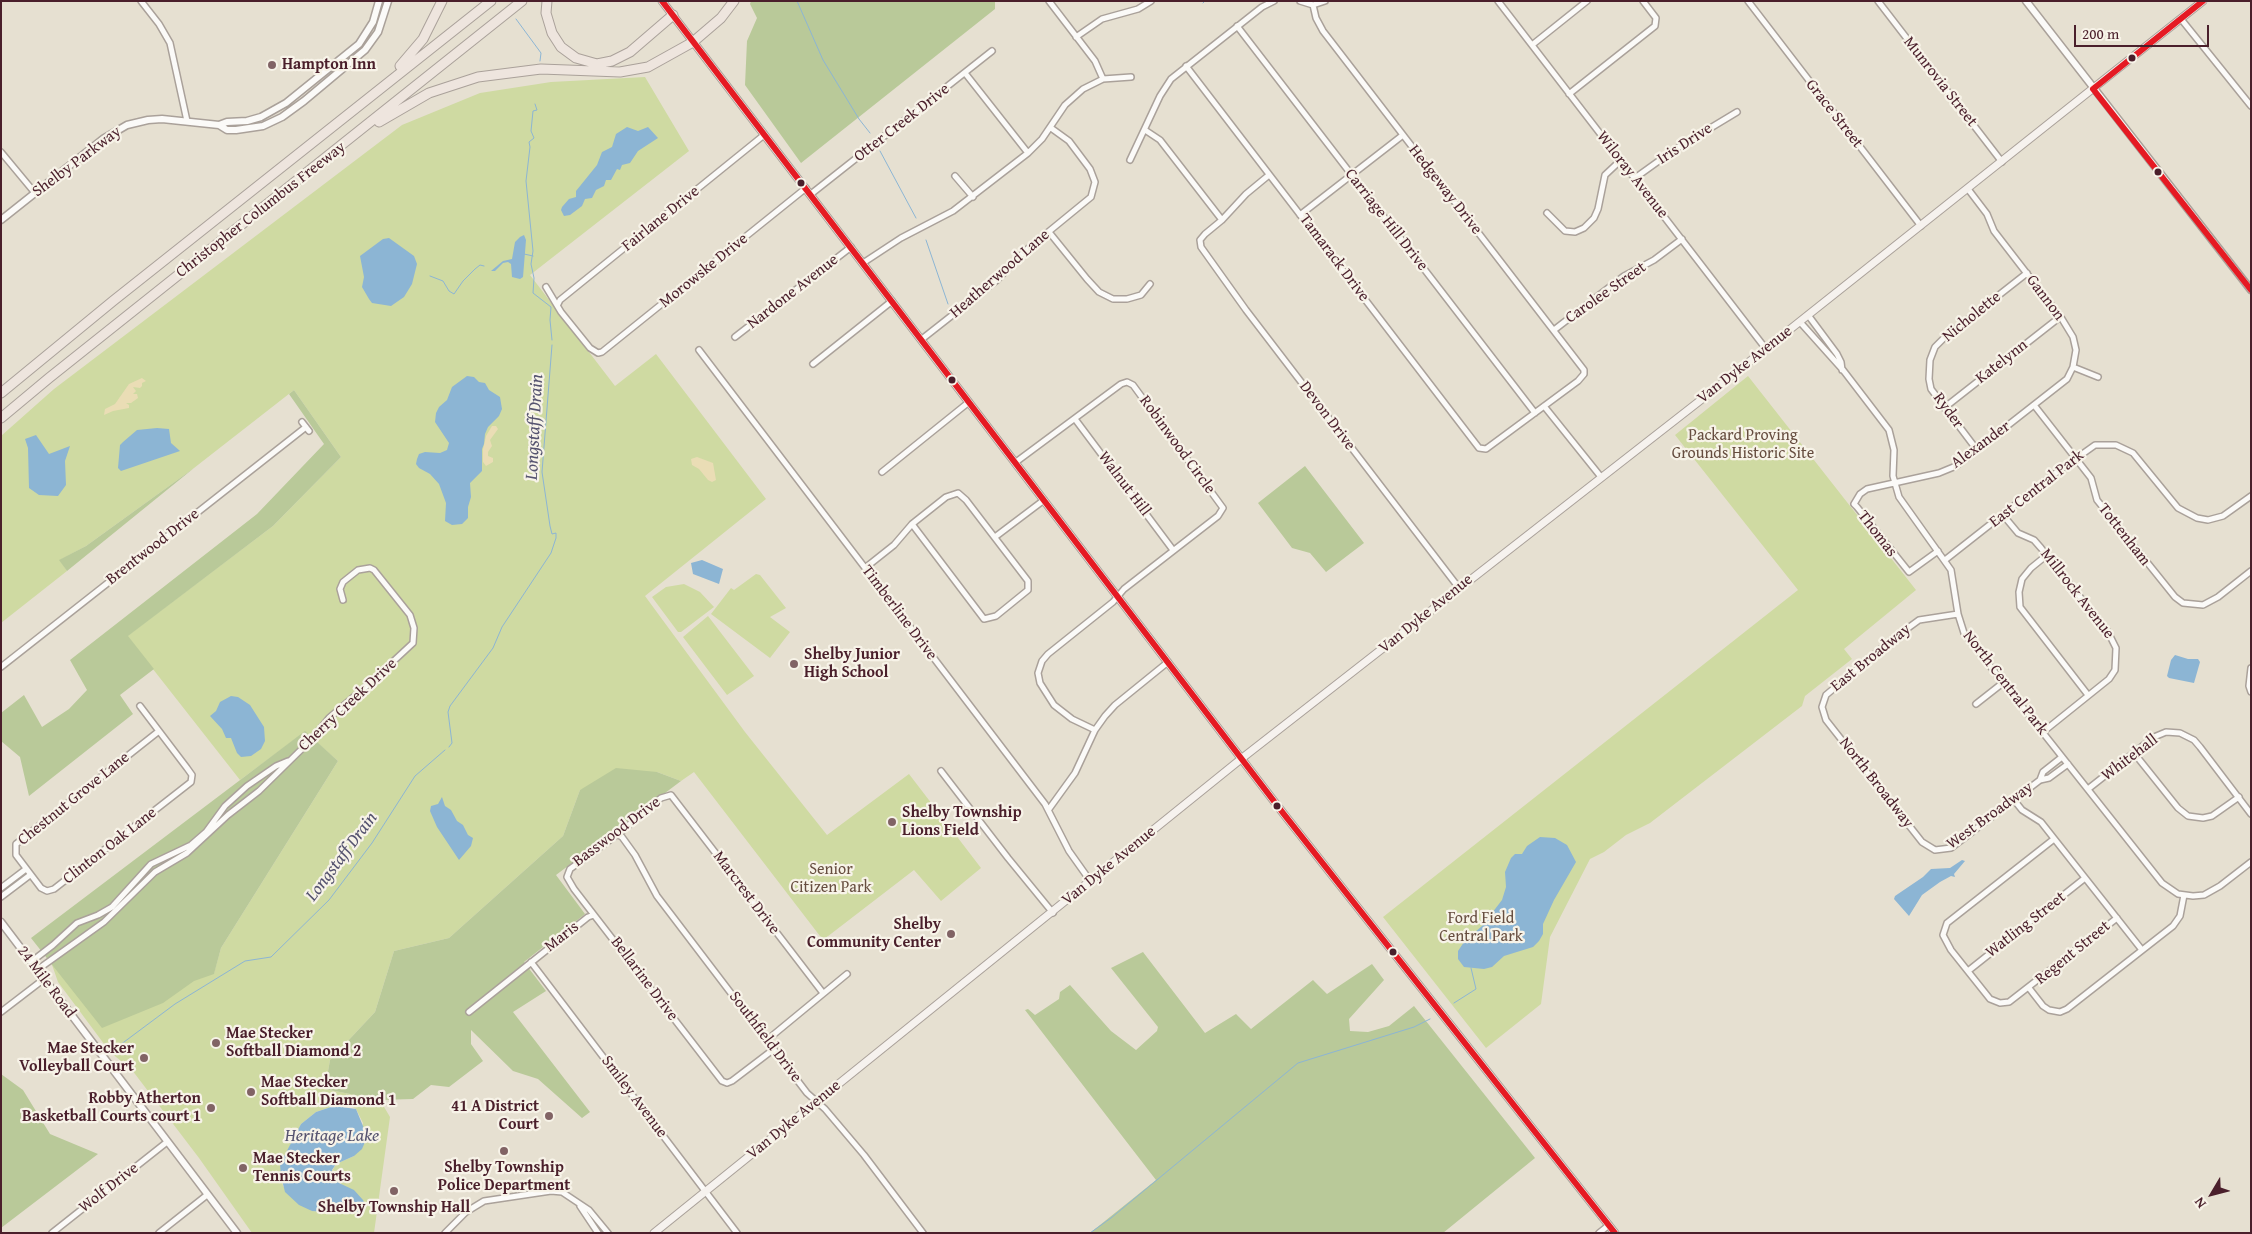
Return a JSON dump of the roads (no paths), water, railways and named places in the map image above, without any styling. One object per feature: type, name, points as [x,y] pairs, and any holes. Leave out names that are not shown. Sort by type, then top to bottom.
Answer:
[{"type":"highway","points":[[347,114],[408,58],[432,25],[442,1]]},
{"type":"highway","name":"Christopher Columbus Freeway","points":[[1,393],[63,341],[491,1]]},
{"type":"highway","name":"Christopher Columbus Freeway","points":[[1,418],[522,1]]},
{"type":"highway","points":[[547,1],[546,13],[552,33],[561,47],[576,58],[597,64],[612,61],[630,52],[673,15]]},
{"type":"highway","points":[[345,144],[429,93],[457,82],[503,73],[541,70],[620,72],[656,64],[693,42],[721,18],[734,1]]},
{"type":"main road","points":[[662,1],[1241,759],[1615,1233]]},
{"type":"main road","name":"Van Dyke Avenue","points":[[654,1233],[1241,759],[1766,349],[2203,1]]},
{"type":"street","points":[[141,1],[159,24],[170,43],[187,122]]},
{"type":"street","name":"Shelby Parkway","points":[[1,220],[103,139],[122,128],[148,120],[219,125],[227,122],[253,119],[277,110],[359,44],[373,22],[379,1]]},
{"type":"street","name":"Shelby Parkway","points":[[219,125],[227,130],[257,127],[275,120],[304,102],[365,50],[378,32],[388,1]]},
{"type":"street","points":[[1048,1],[1098,66],[1103,79]]},
{"type":"street","points":[[1130,160],[1146,130],[1163,90],[1177,73],[1262,7],[1274,1]]},
{"type":"street","points":[[1300,1],[1313,5],[1325,1]]},
{"type":"street","name":"Wiloray Avenue","points":[[1498,1],[1766,349]]},
{"type":"street","points":[[1532,45],[1587,1]]},
{"type":"street","points":[[1569,94],[1656,23],[1654,15],[1644,1]]},
{"type":"street","name":"Grace Street","points":[[1748,1],[1921,226]]},
{"type":"street","name":"Munrovia Street","points":[[1878,1],[2002,162]]},
{"type":"street","points":[[2026,1],[2251,290]]},
{"type":"street","points":[[1076,38],[1102,19],[1148,2]]},
{"type":"street","name":"Hedgeway Drive","points":[[1313,5],[1321,28],[1583,366],[1584,372],[1578,381],[1544,406]]},
{"type":"street","points":[[2181,19],[2251,106]]},
{"type":"street","name":"Carriage Hill Drive","points":[[1237,26],[1535,413]]},
{"type":"street","name":"Otter Creek Drive","points":[[808,191],[992,51]]},
{"type":"street","name":"Tamarack Drive","points":[[1186,66],[1482,450],[1535,413]]},
{"type":"street","points":[[965,73],[1028,153]]},
{"type":"street","points":[[863,263],[900,238],[948,214],[973,197],[1039,144],[1062,108],[1082,89],[1103,79],[1131,77]]},
{"type":"street","points":[[275,120],[274,116],[277,110]]},
{"type":"street","name":"Iris Drive","points":[[1635,178],[1674,150],[1737,112]]},
{"type":"street","name":"Heatherwood Lane","points":[[922,339],[1001,277],[1020,255],[1090,199],[1094,192],[1094,177],[1090,169],[1069,141],[1050,128]]},
{"type":"street","points":[[1146,130],[1160,140],[1222,220],[1246,194],[1269,175]]},
{"type":"street","name":"Fairlane Drive","points":[[558,304],[764,135]]},
{"type":"street","points":[[1300,215],[1403,135]]},
{"type":"street","points":[[1,152],[35,194]]},
{"type":"street","points":[[1547,213],[1565,231],[1575,232],[1584,228],[1597,213],[1605,175],[1621,160]]},
{"type":"street","points":[[955,176],[973,197]]},
{"type":"street","name":"Gannon","points":[[1968,189],[1987,214],[1994,231],[2060,316],[2073,337],[2076,350],[2073,368]]},
{"type":"street","name":"Morowske Drive","points":[[558,304],[561,312],[590,348],[598,353],[602,352],[808,191]]},
{"type":"street","name":"Devon Drive","points":[[1222,220],[1205,234],[1200,242],[1204,252],[1246,310],[1459,588]]},
{"type":"street","points":[[1049,232],[1087,280],[1099,292],[1113,299],[1127,299],[1141,295],[1150,284]]},
{"type":"street","name":"Carolee Street","points":[[1554,330],[1624,276],[1654,260],[1682,239]]},
{"type":"street","name":"Nardone Avenue","points":[[735,337],[851,247]]},
{"type":"street","name":"Nicholette","points":[[1928,367],[1933,352],[1943,339],[2027,273]]},
{"type":"street","points":[[546,287],[558,304]]},
{"type":"street","points":[[813,364],[892,301]]},
{"type":"street","name":"North Central Park","points":[[1808,315],[1837,354],[1842,370]]},
{"type":"street","name":"Katelynn","points":[[1944,408],[2060,316]]},
{"type":"street","name":"North Central Park","points":[[1800,322],[1842,370],[1889,430],[1894,450],[1894,482],[1902,503],[1945,560],[1952,575],[1958,614],[1964,633],[2162,883],[2181,894]]},
{"type":"street","name":"Timberline Drive","points":[[699,350],[1049,809],[1068,850],[1091,882]]},
{"type":"street","name":"Ryder","points":[[1928,367],[1931,389],[1977,450]]},
{"type":"street","points":[[2034,406],[2067,379],[2073,368],[2098,377]]},
{"type":"street","name":"Robinwood Circle","points":[[1075,418],[1121,384],[1130,383],[1138,392],[1222,506],[1222,511],[1218,516],[1173,550]]},
{"type":"street","points":[[882,472],[969,402]]},
{"type":"street","points":[[1535,413],[1544,406],[1601,477]]},
{"type":"street","name":"Alexander","points":[[1894,482],[1950,469],[2034,406]]},
{"type":"street","name":"Tottenham","points":[[2034,406],[2091,478],[2097,500],[2168,590],[2182,602],[2193,605],[2202,605],[2209,602],[2251,571]]},
{"type":"street","points":[[1016,462],[1075,418]]},
{"type":"street","name":"Walnut Hill","points":[[1075,418],[1173,550]]},
{"type":"street","name":"Brentwood Drive","points":[[1,667],[306,426]]},
{"type":"street","name":"East Central Park","points":[[1945,560],[2075,458],[2095,445],[2110,443],[2125,448],[2141,461],[2178,508],[2197,518],[2211,520],[2223,516],[2251,496]]},
{"type":"street","name":"Thomas","points":[[1894,482],[1867,489],[1860,494],[1854,504],[1856,508],[1909,572],[1938,551]]},
{"type":"street","points":[[865,568],[894,545],[912,524],[946,497],[958,493],[1028,581],[1029,588],[1027,592],[996,616],[986,620],[980,616],[912,524]]},
{"type":"street","points":[[995,538],[1044,500]]},
{"type":"street","name":"Millrock Avenue","points":[[2003,515],[2016,530],[2034,540],[2111,636],[2116,648],[2117,661],[2115,670],[2109,678],[2088,695]]},
{"type":"street","points":[[1095,730],[1072,719],[1054,705],[1040,683],[1039,669],[1048,654],[1113,602],[1173,550]]},
{"type":"street","points":[[2043,732],[2088,695],[2020,607],[2019,592],[2022,579],[2031,568],[2047,555]]},
{"type":"street","name":"Cherry Creek Drive","points":[[31,962],[57,942],[77,923],[98,915],[120,903],[155,872],[187,853],[228,815],[272,780],[288,761],[312,739],[329,718],[409,648],[414,640],[414,628],[410,616],[379,574],[370,568],[358,570],[343,582],[340,589],[343,600]]},
{"type":"street","name":"East Broadway","points":[[1822,707],[1824,697],[1830,691],[1916,622],[1925,618],[1958,614]]},
{"type":"street","points":[[1049,809],[1075,773],[1095,730],[1115,705],[1168,662]]},
{"type":"street","points":[[2250,671],[2251,692]]},
{"type":"street","points":[[1976,704],[2004,682]]},
{"type":"street","points":[[140,706],[159,730]]},
{"type":"street","name":"North Broadway","points":[[1822,707],[1823,714],[1829,725],[1912,829],[1927,846],[1939,851]]},
{"type":"street","name":"Clinton Oak Lane","points":[[30,875],[41,888],[47,891],[53,890],[188,786],[192,778],[188,768],[159,730]]},
{"type":"street","name":"Chestnut Grove Lane","points":[[30,875],[15,852],[18,842],[159,730]]},
{"type":"street","name":"Whitehall","points":[[2088,789],[2154,737],[2166,732],[2186,735],[2194,740],[2239,797]]},
{"type":"street","points":[[2134,753],[2178,808],[2188,816],[2203,818],[2212,816],[2239,797],[2251,814]]},
{"type":"street","name":"West Broadway","points":[[2040,780],[2043,772],[2062,756]]},
{"type":"street","name":"Cherry Creek Drive","points":[[37,970],[104,922],[142,872],[151,864],[181,851],[208,833],[235,796],[265,774],[288,761]]},
{"type":"street","points":[[2052,764],[2058,772]]},
{"type":"street","name":"West Broadway","points":[[1939,851],[1951,848],[2040,780],[2049,778],[2068,764]]},
{"type":"street","points":[[941,771],[1008,858],[1053,912]]},
{"type":"street","points":[[265,774],[272,780]]},
{"type":"street","name":"Basswood Drive","points":[[567,872],[661,798],[670,794]]},
{"type":"street","name":"Marcrest Drive","points":[[670,794],[823,993]]},
{"type":"street","points":[[2014,800],[2022,810],[2041,822],[2142,950]]},
{"type":"street","name":"Southfield Drive","points":[[617,834],[622,837],[635,854],[657,896],[767,1040],[816,1102],[825,1109],[864,1155],[923,1233]]},
{"type":"street","points":[[1968,971],[1946,944],[1943,930],[1950,921],[2054,839]]},
{"type":"street","points":[[2030,988],[2043,1006],[2060,1012],[2068,1009],[2177,921],[2181,894],[2198,896],[2210,893],[2251,862]]},
{"type":"street","points":[[1,888],[26,869]]},
{"type":"street","name":"Bellarine Drive","points":[[567,872],[567,877],[574,888],[720,1079],[726,1083],[734,1080],[774,1048]]},
{"type":"street","points":[[1,897],[30,875]]},
{"type":"street","name":"Watling Street","points":[[1968,971],[2085,878]]},
{"type":"street","name":"Maris","points":[[470,1012],[588,917],[594,915]]},
{"type":"street","name":"Regent Street","points":[[1968,971],[1988,996],[1996,1002],[2013,1000],[2117,918]]},
{"type":"street","name":"24 Mile Road","points":[[1,922],[237,1233]]},
{"type":"street","points":[[57,942],[64,950]]},
{"type":"street","name":"Smiley Avenue","points":[[531,962],[737,1233]]},
{"type":"street","points":[[767,1040],[847,974]]},
{"type":"street","points":[[1,1012],[44,979]]},
{"type":"street","name":"Wolf Drive","points":[[52,1233],[167,1142]]},
{"type":"street","points":[[446,1233],[466,1212],[484,1201],[552,1191],[562,1192],[588,1210],[608,1233]]},
{"type":"street","points":[[159,1233],[208,1195]]},
{"type":"street","points":[[578,1203],[598,1233]]},
{"type":"street","points":[[1599,1233],[1609,1225]]},
{"type":"water","points":[[627,127],[638,131],[648,127],[658,138],[638,151],[630,163],[622,165],[620,170],[617,169],[611,180],[606,180],[604,186],[596,190],[592,198],[585,199],[582,206],[570,215],[564,216],[561,210],[562,207],[569,199],[576,197],[576,191],[597,165],[602,152],[612,147],[616,134]]},
{"type":"water","points":[[524,235],[526,240],[523,277],[520,279],[512,277],[511,264],[508,262],[503,263],[495,271],[491,271],[503,261],[512,259],[515,242]]},
{"type":"water","points":[[389,238],[414,256],[417,264],[412,284],[404,297],[391,306],[372,303],[369,299],[362,287],[364,277],[360,256],[383,239]]},
{"type":"water","points":[[467,376],[474,377],[479,382],[485,383],[489,390],[500,397],[502,409],[485,434],[482,449],[482,471],[470,483],[471,497],[468,507],[468,518],[462,524],[452,525],[445,521],[446,503],[439,484],[430,474],[419,468],[416,464],[419,454],[425,452],[440,453],[447,450],[449,443],[435,422],[436,413],[439,407],[447,400],[452,387]]},
{"type":"water","points":[[169,429],[171,443],[180,451],[121,471],[118,468],[120,445],[137,430]]},
{"type":"water","points":[[36,435],[49,454],[70,446],[65,461],[66,485],[58,496],[39,495],[29,488],[28,448],[25,439]]},
{"type":"water","points":[[702,560],[723,569],[719,584],[693,574],[691,563]]},
{"type":"water","points":[[2175,655],[2188,659],[2198,659],[2200,662],[2194,683],[2167,676],[2171,660]]},
{"type":"water","points":[[231,696],[238,697],[250,705],[264,727],[265,741],[261,749],[251,756],[241,757],[237,753],[231,738],[226,738],[222,729],[210,716],[216,711],[220,702]]},
{"type":"water","points":[[442,797],[445,806],[451,810],[468,835],[473,838],[471,846],[459,860],[437,827],[430,811],[431,806],[438,804]]},
{"type":"water","points":[[1540,837],[1555,838],[1567,845],[1576,862],[1554,900],[1543,924],[1543,934],[1539,941],[1533,947],[1504,956],[1492,967],[1484,969],[1464,967],[1458,959],[1458,951],[1464,942],[1482,926],[1502,900],[1506,887],[1505,872],[1511,858],[1515,854],[1522,854],[1527,846]]},
{"type":"water","points":[[1962,860],[1965,861],[1954,874],[1955,877],[1951,876],[1940,882],[1922,895],[1909,916],[1894,899],[1895,896],[1923,877],[1931,869],[1950,868]]},
{"type":"water","name":"Heritage Lake","points":[[334,1106],[356,1109],[365,1131],[365,1142],[362,1149],[354,1156],[336,1164],[332,1170],[333,1178],[354,1190],[365,1204],[363,1210],[353,1214],[312,1211],[299,1205],[285,1192],[281,1176],[280,1164],[301,1124],[316,1112]]},
{"type":"waterway","points":[[797,1],[823,60],[859,119],[870,133]]},
{"type":"waterway","name":"Longstaff Drain","points":[[516,19],[541,53],[540,61]]},
{"type":"waterway","name":"Longstaff Drain","points":[[535,104],[537,110],[533,111],[531,131],[534,138],[529,142],[526,181],[533,251],[531,264],[534,278],[533,293],[551,307],[552,340]]},
{"type":"waterway","points":[[880,151],[916,218]]},
{"type":"waterway","points":[[926,240],[948,304]]},
{"type":"waterway","name":"Longstaff Drain","points":[[524,254],[533,256]]},
{"type":"waterway","points":[[430,276],[443,281],[449,291],[454,294],[475,269],[480,265],[484,266]]},
{"type":"waterway","name":"Longstaff Drain","points":[[449,747],[452,743],[448,712],[450,706],[493,648],[502,627],[551,553],[556,538],[556,533],[552,534],[550,526],[542,472],[552,345]]},
{"type":"waterway","name":"Longstaff Drain","points":[[120,1045],[175,1004],[245,961],[271,957],[329,900],[372,843],[415,776],[445,750]]},
{"type":"waterway","points":[[1454,1003],[1476,989],[1471,968]]},
{"type":"waterway","points":[[1090,1233],[1111,1218],[1298,1063],[1414,1027],[1430,1019]]},
{"type":"place","name":"Hampton Inn","points":[[272,65]]},
{"type":"place","name":"Shelby Junior High School","points":[[794,664]]},
{"type":"place","name":"Shelby Township Lions Field","points":[[892,822]]},
{"type":"place","name":"Shelby Community Center","points":[[951,934]]},
{"type":"place","name":"Mae Stecker Softball Diamond 2","points":[[216,1043]]},
{"type":"place","name":"Mae Stecker Volleyball Court","points":[[144,1058]]},
{"type":"place","name":"Mae Stecker Softball Diamond 1","points":[[251,1092]]},
{"type":"place","name":"Robby Atherton Basketball Courts court 1","points":[[211,1108]]},
{"type":"place","name":"41 A District Court","points":[[549,1116]]},
{"type":"place","name":"Shelby Township Police Department","points":[[504,1151]]},
{"type":"place","name":"Mae Stecker Tennis Courts","points":[[243,1168]]},
{"type":"place","name":"Shelby Township Hall","points":[[394,1191]]},
{"type":"park label","name":"Packard Proving Grounds Historic Site","points":[[1743,445]]},
{"type":"park label","name":"Senior Citizen Park","points":[[831,879]]},
{"type":"park label","name":"Ford Field Central Park","points":[[1481,928]]}]
